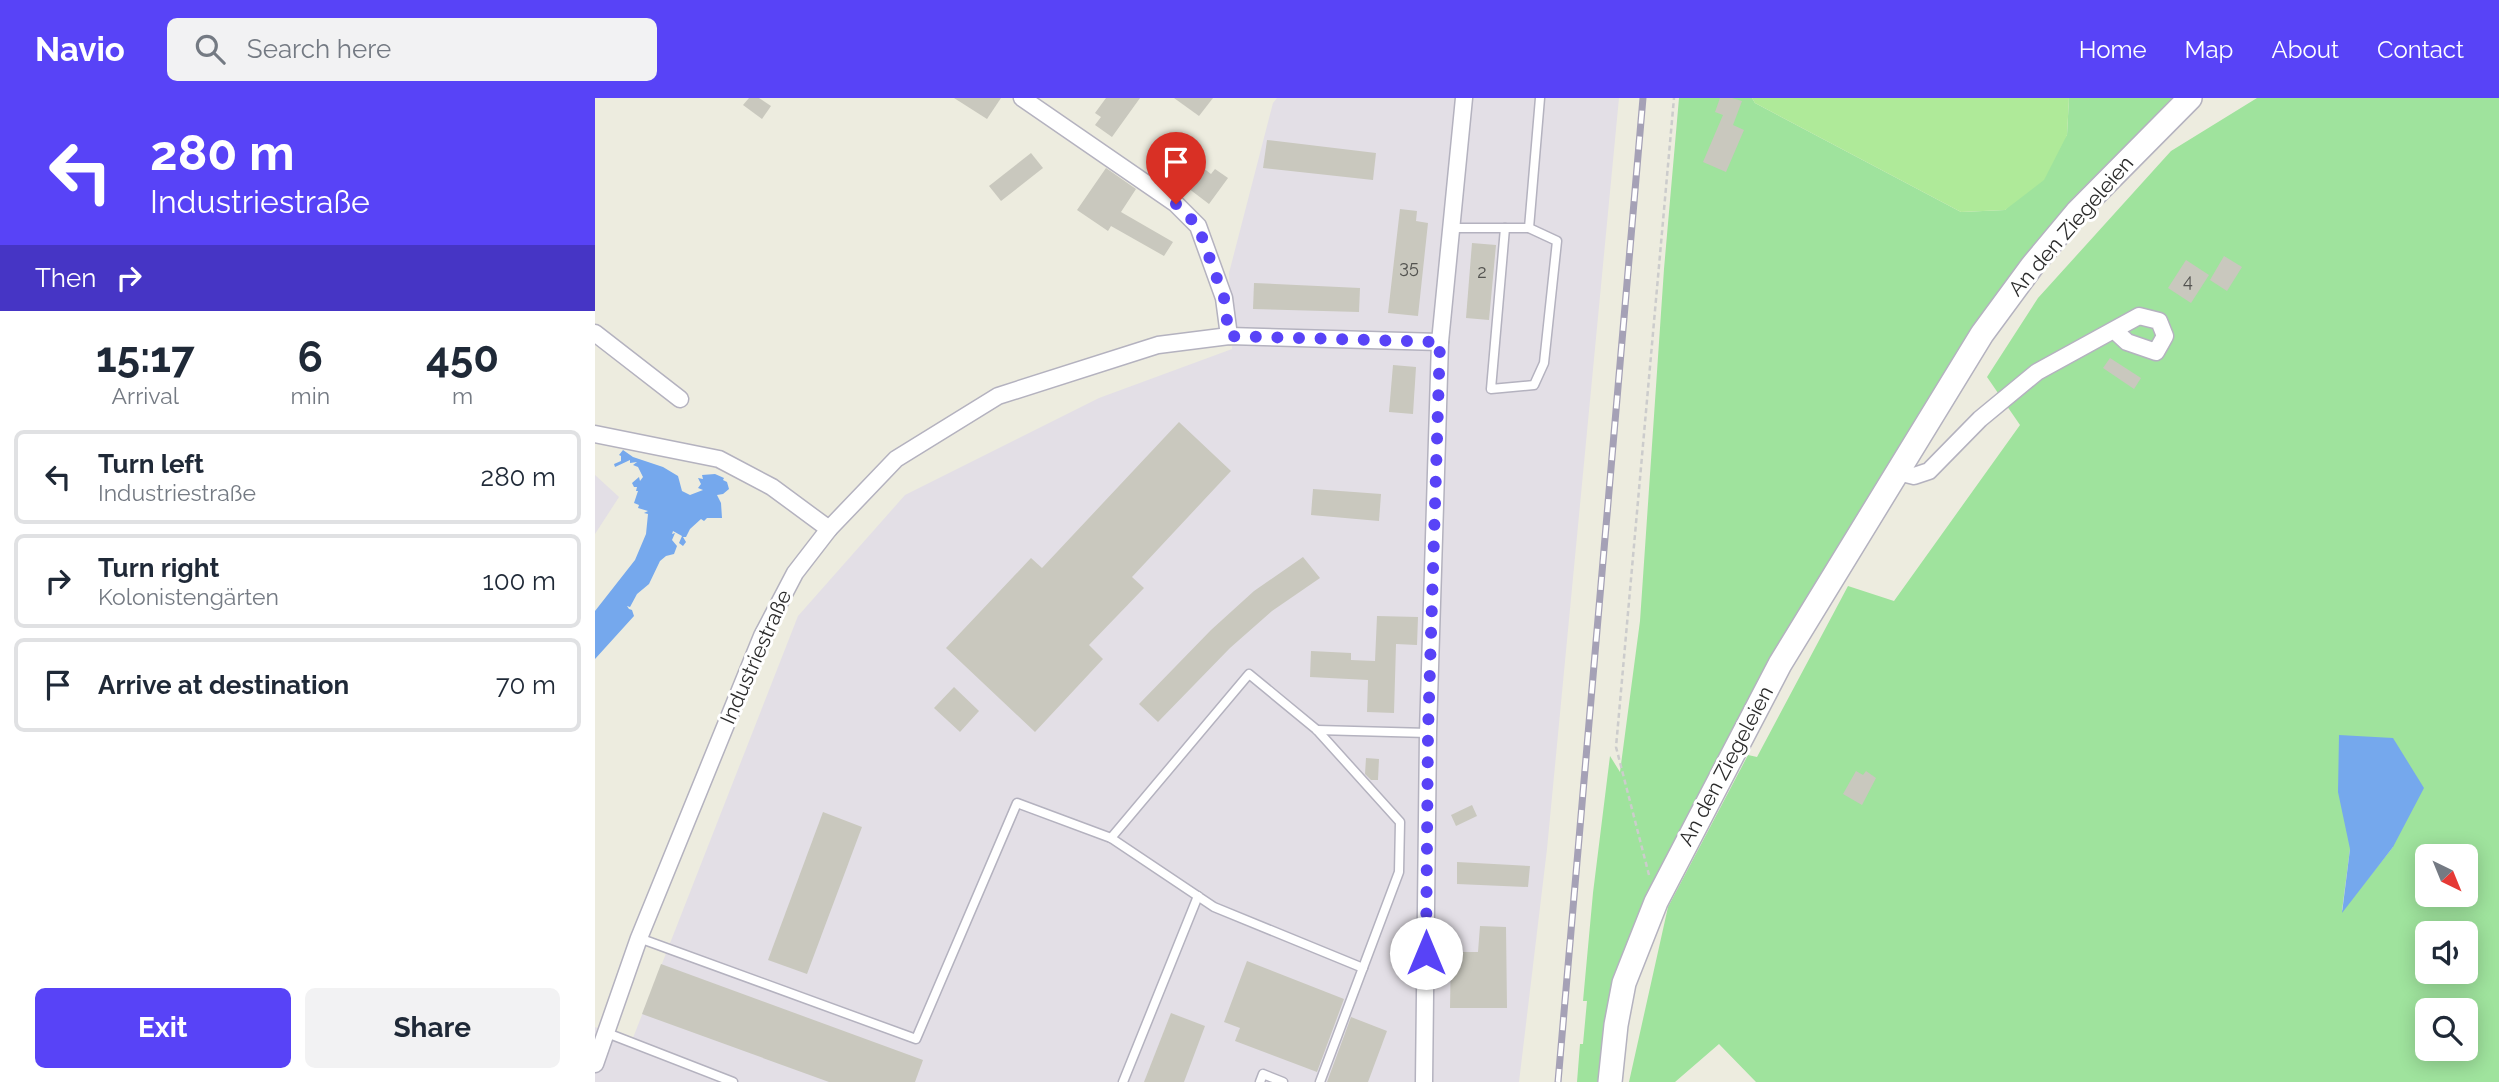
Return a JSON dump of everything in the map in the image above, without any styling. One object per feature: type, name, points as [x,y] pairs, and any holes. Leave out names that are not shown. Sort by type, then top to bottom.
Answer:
[{"type":"street","points":[[1022,98],[1176,204],[1198,226],[1224,298],[1229,336]]},
{"type":"street","points":[[1425,1082],[1428,733],[1440,342],[1464,98]]},
{"type":"street","name":"An den Ziegeleien","points":[[1610,1082],[1624,983],[1655,902],[1780,664],[1983,334],[2032,266],[2077,212],[2190,98]]},
{"type":"street","points":[[1898,472],[1914,476],[1929,471],[1979,419],[2037,372],[2114,330]]},
{"type":"street","points":[[595,333],[680,399]]},
{"type":"street","name":"Industriestraße","points":[[595,1065],[639,938],[762,636],[795,573],[829,529],[896,459],[998,396],[1158,345],[1229,336],[1440,342]]},
{"type":"street","points":[[595,434],[719,460],[772,487],[829,529]]},
{"type":"lane","points":[[1529,228],[1540,98]]},
{"type":"lane","points":[[1451,228],[1505,228],[1529,228],[1557,241],[1545,363],[1534,386],[1491,389],[1505,228]]},
{"type":"lane","points":[[1111,838],[1249,674],[1317,730],[1400,822],[1399,872],[1320,1082]]},
{"type":"lane","points":[[1317,730],[1428,733]]},
{"type":"lane","points":[[639,938],[916,1039],[1017,803],[1111,838],[1214,907],[1363,968]]},
{"type":"lane","points":[[1123,1082],[1198,897]]},
{"type":"lane","points":[[607,1033],[733,1082]]},
{"type":"lane","points":[[1260,1082],[1263,1074],[1283,1082]]},
{"type":"path","points":[[1655,902],[1616,747],[1674,98]]},
{"type":"shaded area","points":[[1277,98],[1619,98],[1547,849],[1519,1082],[595,1082],[595,1027],[631,1043],[798,616],[905,495],[1099,398],[1232,349],[1229,273],[1273,103]]},
{"type":"shaded area","points":[[595,475],[619,497],[595,534]]},
{"type":"green space","points":[[1679,98],[1752,98],[1755,103],[1961,212],[2005,210],[2067,135],[2069,98],[2173,98],[2072,199],[1820,581],[1679,835],[1603,1082],[1577,1082],[1587,1001],[1583,1001],[1593,893],[1610,756],[1620,772],[1640,621],[1664,269]]},
{"type":"green space","points":[[1752,98],[2069,98],[2067,135],[2044,180],[2005,210],[1961,212],[1755,103]]},
{"type":"green space","points":[[2257,98],[2499,98],[2499,1082],[1756,1082],[1719,1044],[1675,1082],[1629,1082],[1668,907],[1748,755],[1757,757],[1848,586],[1894,601],[2020,425],[1987,377],[2038,298],[2171,151]],"holes":[[[2393,847],[2342,911],[2350,849]]]},
{"type":"water","points":[[623,450],[678,476],[682,491],[690,495],[703,490],[698,488],[701,484],[698,478],[703,479],[702,475],[715,474],[724,478],[729,489],[717,495],[721,503],[722,518],[707,518],[704,521],[701,519],[686,537],[683,537],[686,542],[683,546],[679,543],[682,536],[673,531],[672,534],[675,533],[672,540],[677,546],[674,554],[660,561],[649,584],[637,594],[630,607],[627,606],[634,616],[595,659],[595,611],[635,560],[646,534],[648,514],[644,513],[648,511],[638,508],[639,505],[634,503],[638,491],[632,483],[643,477],[638,467],[633,465],[637,462],[630,463],[630,460],[615,467],[614,464],[621,461],[619,455]]},
{"type":"water","points":[[2339,735],[2393,738],[2424,788],[2393,847],[2342,913],[2350,849],[2338,792]]},
{"type":"building","points":[[749,98],[759,98],[771,106],[762,119],[743,105]]},
{"type":"building","points":[[954,98],[1001,98],[987,119]]},
{"type":"building","points":[[1106,98],[1140,98],[1112,137],[1095,125],[1101,117],[1095,113]]},
{"type":"building","points":[[1174,98],[1213,98],[1199,116]]},
{"type":"building","points":[[1720,98],[1742,101],[1733,125],[1744,130],[1726,172],[1703,162],[1723,115],[1715,112]]},
{"type":"building","points":[[1169,140],[1191,155],[1190,158],[1211,174],[1215,169],[1228,178],[1209,204],[1184,185],[1185,183],[1154,162]]},
{"type":"building","points":[[1267,140],[1376,153],[1373,180],[1263,168]]},
{"type":"building","points":[[1031,153],[1043,168],[1001,201],[989,186]]},
{"type":"building","points":[[1106,168],[1136,189],[1121,212],[1173,242],[1164,256],[1111,226],[1108,231],[1077,210]]},
{"type":"building","points":[[1400,209],[1417,211],[1416,221],[1428,223],[1418,316],[1388,313]]},
{"type":"building","points":[[1472,243],[1496,245],[1489,320],[1466,318]]},
{"type":"building","points":[[2224,256],[2242,267],[2227,291],[2210,280]]},
{"type":"building","points":[[2186,260],[2209,275],[2191,303],[2168,288]]},
{"type":"building","points":[[1254,283],[1360,288],[1359,312],[1253,309]]},
{"type":"building","points":[[2110,358],[2141,378],[2134,389],[2103,368]]},
{"type":"building","points":[[1393,365],[1416,367],[1413,414],[1389,412]]},
{"type":"building","points":[[1179,422],[1231,471],[1132,577],[1144,588],[1089,645],[1103,659],[1035,732],[946,648],[1031,558],[1042,568]]},
{"type":"building","points":[[1313,489],[1381,494],[1379,521],[1311,515]]},
{"type":"building","points":[[1303,557],[1320,578],[1272,611],[1230,648],[1158,722],[1139,704],[1211,630],[1254,591]]},
{"type":"building","points":[[1377,616],[1418,617],[1417,645],[1396,644],[1394,713],[1367,712],[1368,680],[1310,677],[1311,651],[1351,653],[1351,660],[1375,661]]},
{"type":"building","points":[[954,687],[979,711],[960,732],[934,708]]},
{"type":"building","points":[[1366,758],[1379,759],[1378,780],[1371,780],[1365,774]]},
{"type":"building","points":[[1856,771],[1863,775],[1866,771],[1876,778],[1862,805],[1843,794]]},
{"type":"building","points":[[1472,805],[1477,816],[1456,826],[1451,815]]},
{"type":"building","points":[[823,812],[862,827],[807,974],[768,960]]},
{"type":"building","points":[[1457,862],[1530,866],[1528,887],[1457,884]]},
{"type":"building","points":[[1480,926],[1506,927],[1507,1008],[1450,1008],[1451,952],[1478,952]]},
{"type":"building","points":[[1247,961],[1344,999],[1317,1072],[1235,1041],[1240,1028],[1224,1022]]},
{"type":"building","points":[[661,964],[923,1060],[915,1082],[829,1082],[642,1014]]},
{"type":"building","points":[[1171,1013],[1205,1026],[1184,1082],[1144,1082]]},
{"type":"building","points":[[1351,1017],[1387,1031],[1368,1082],[1327,1082]]},
{"type":"railway","points":[[1558,1082],[1643,98]]},
{"type":"route","points":[[1176,204],[1198,226],[1224,298],[1229,336],[1440,342],[1428,733],[1426,953]]}]
